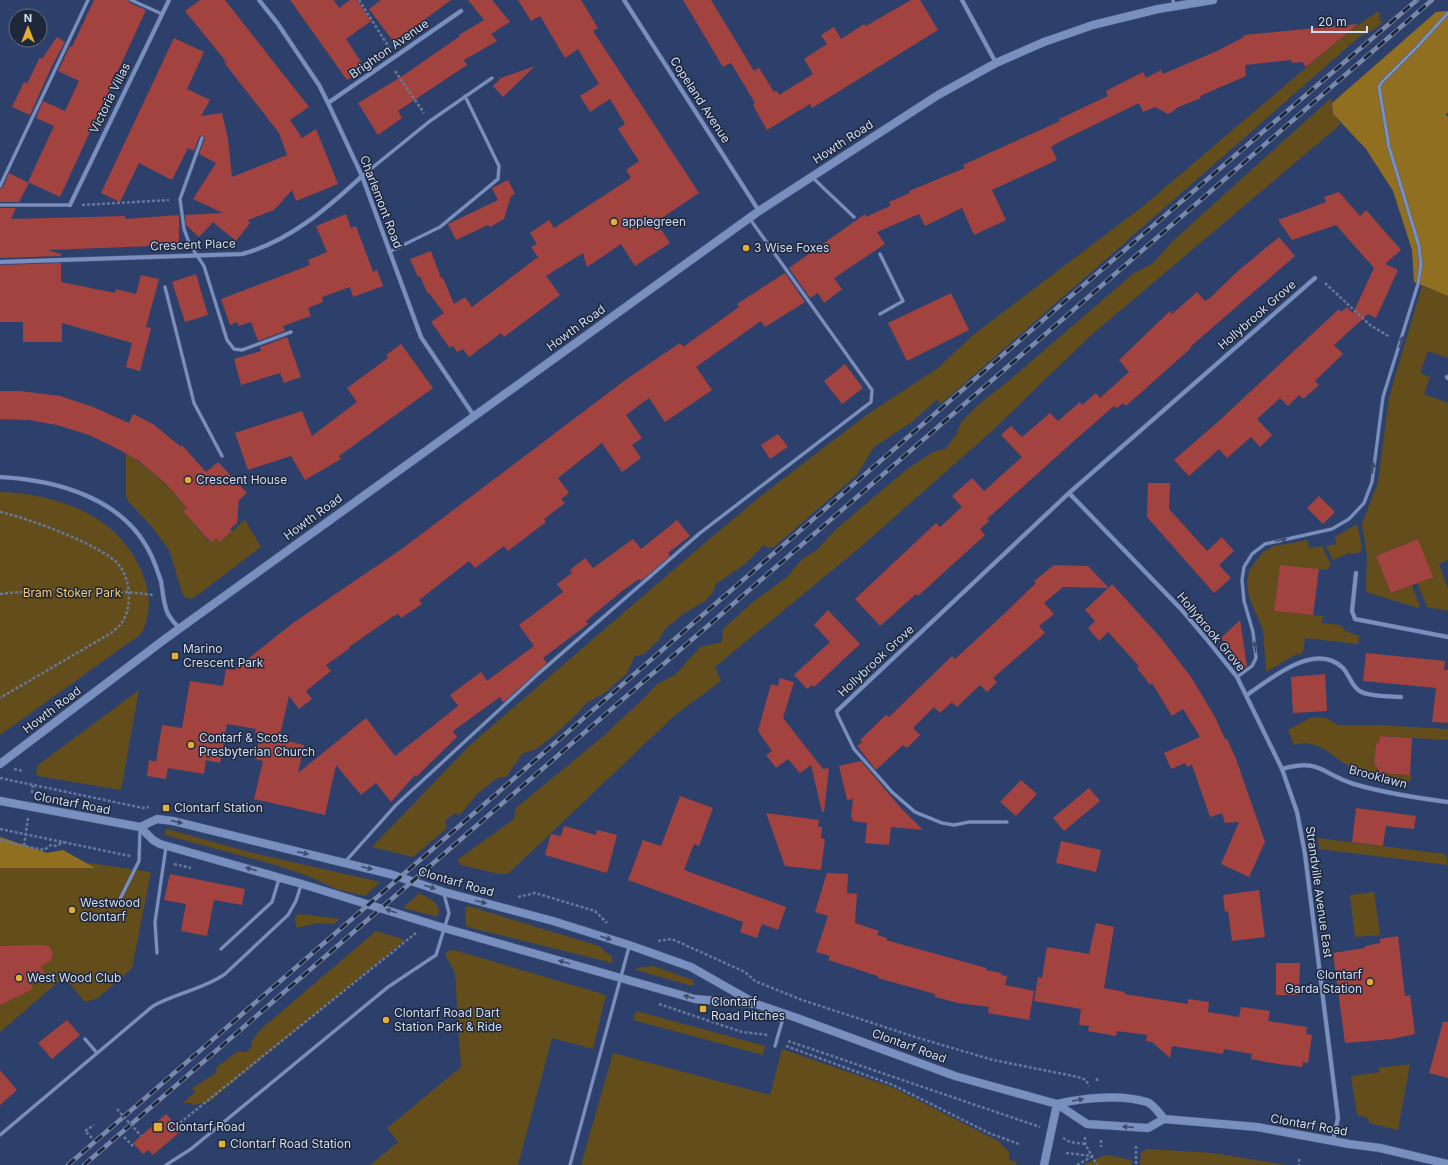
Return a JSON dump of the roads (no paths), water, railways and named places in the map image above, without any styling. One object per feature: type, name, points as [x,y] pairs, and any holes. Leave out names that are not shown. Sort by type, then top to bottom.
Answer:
[{"type":"main road","name":"Howth Road","points":[[0,764],[179,628],[749,218],[938,95],[996,63],[1044,42],[1093,25],[1174,3],[1213,0]]},
{"type":"main road","name":"Clontarf Road","points":[[0,801],[140,827],[153,840],[167,845],[302,884],[444,928],[695,998],[756,1004]]},
{"type":"main road","name":"Clontarf Road","points":[[140,827],[157,819],[173,821],[390,874],[444,892],[553,921],[629,945],[691,967],[756,1004],[784,1015],[797,1018],[955,1076],[1057,1104],[1087,1124],[1148,1128],[1164,1119],[1258,1127],[1380,1148],[1448,1164]]},
{"type":"main road","name":"Clontarf Road","points":[[1057,1104],[1082,1098],[1116,1098],[1148,1102],[1164,1119]]},
{"type":"main road","points":[[1044,1165],[1057,1104]]},
{"type":"street","name":"Victoria Villas","points":[[70,206],[168,0]]},
{"type":"street","name":"Charlemont Road","points":[[259,0],[278,24],[319,85],[362,176],[421,337],[474,416]]},
{"type":"street","name":"Copeland Avenue","points":[[624,0],[759,211]]},
{"type":"street","points":[[962,0],[996,63]]},
{"type":"street","name":"Brighton Avenue","points":[[328,104],[461,11]]},
{"type":"street","name":"Crescent Place","points":[[0,262],[242,254],[262,249],[305,224],[362,176]]},
{"type":"street","name":"Hollybrook Grove","points":[[837,711],[1069,493],[1314,278]]},
{"type":"street","points":[[0,476],[45,482],[91,497],[122,516],[140,536],[151,555],[161,582],[168,614],[179,628]]},
{"type":"street","name":"Hollybrook Grove","points":[[1069,493],[1181,609],[1237,677],[1282,769],[1297,812]]},
{"type":"street","points":[[1356,573],[1352,611],[1355,619],[1448,637]]},
{"type":"street","points":[[1247,695],[1295,663],[1308,660],[1321,660],[1336,663],[1344,669],[1357,690],[1365,693],[1401,697]]},
{"type":"street","name":"Brooklawn","points":[[1282,769],[1298,764],[1314,765],[1352,783],[1415,798],[1448,802]]},
{"type":"street","name":"Strandville Avenue East","points":[[1297,812],[1305,854],[1338,1118],[1334,1141]]},
{"type":"lane","points":[[0,186],[88,0]]},
{"type":"lane","points":[[131,0],[162,14]]},
{"type":"lane","points":[[1237,677],[1252,666],[1256,658],[1253,632],[1244,601],[1242,580],[1244,567],[1252,554],[1265,544],[1332,529],[1349,519],[1364,503],[1372,482],[1383,397],[1401,343],[1418,284],[1420,264],[1419,246],[1389,147],[1379,87],[1382,82],[1448,13]]},
{"type":"lane","points":[[362,176],[430,121],[492,78]]},
{"type":"lane","points":[[389,252],[440,227],[498,179],[499,166],[465,96]]},
{"type":"lane","points":[[202,138],[180,199],[184,229],[190,245],[204,266],[227,340],[234,349],[242,350],[291,332]]},
{"type":"lane","points":[[812,177],[854,217]]},
{"type":"lane","points":[[0,206],[70,206]]},
{"type":"lane","points":[[344,863],[396,804],[550,664],[700,534],[871,402],[872,390],[749,218]]},
{"type":"lane","points":[[880,254],[903,300],[880,314]]},
{"type":"lane","points":[[164,287],[194,403],[222,456]]},
{"type":"lane","points":[[837,711],[837,714],[854,749],[892,792],[915,812],[942,823],[954,825],[969,822],[1007,822]]},
{"type":"lane","points":[[118,904],[139,861],[140,827]]},
{"type":"lane","points":[[157,953],[155,922],[167,845]]},
{"type":"lane","points":[[221,950],[272,902],[280,878]]},
{"type":"lane","points":[[0,1135],[153,1006],[170,996],[216,980],[225,974],[288,915],[296,901],[302,884]]},
{"type":"lane","points":[[166,1165],[191,1149],[388,987],[436,955],[449,913],[444,892]]},
{"type":"lane","points":[[570,1165],[629,945]]},
{"type":"lane","points":[[775,1044],[784,1015]]},
{"type":"lane","points":[[85,1039],[97,1053]]},
{"type":"railway","points":[[68,1165],[1065,301],[1417,0]]},
{"type":"railway","points":[[84,1165],[1432,0]]},
{"type":"place","name":"applegreen","points":[[614,222]]},
{"type":"place","name":"3 Wise Foxes","points":[[746,248]]},
{"type":"place","name":"Crescent House","points":[[188,480]]},
{"type":"place","name":"Marino Crescent Park","points":[[175,656]]},
{"type":"place","name":"Contarf & Scots Presbyterian Church","points":[[191,745]]},
{"type":"place","name":"Clontarf Station","points":[[166,808]]},
{"type":"place","name":"Westwood Clontarf","points":[[72,910]]},
{"type":"place","name":"West Wood Club","points":[[19,978]]},
{"type":"place","name":"Clontarf Garda Station","points":[[1370,982]]},
{"type":"place","name":"Clontarf Road Pitches","points":[[703,1009]]},
{"type":"place","name":"Clontarf Road Dart Station Park & Ride","points":[[386,1020]]},
{"type":"place","name":"Clontarf Road","points":[[158,1127]]},
{"type":"place","name":"Clontarf Road Station","points":[[222,1144]]},
{"type":"park label","name":"Bram Stoker Park","points":[[72,593]]}]
